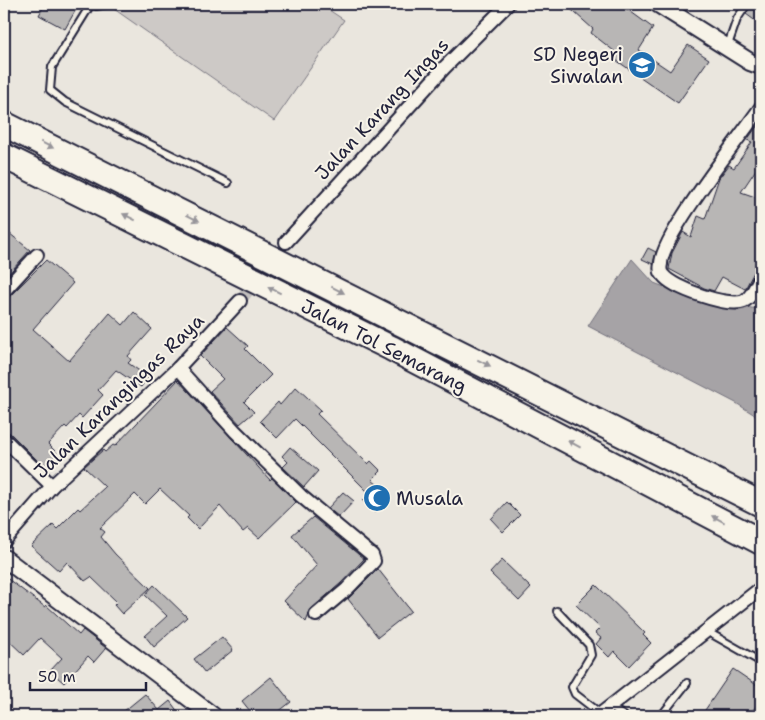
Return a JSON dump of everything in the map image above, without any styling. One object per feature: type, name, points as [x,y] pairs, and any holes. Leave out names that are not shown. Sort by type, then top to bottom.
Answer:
[{"type":"highway","name":"Jalan Tol Semarang","points":[[4,124],[761,504]]},
{"type":"highway","name":"Jalan Tol Semarang","points":[[4,156],[392,348],[761,542]]},
{"type":"street","name":"Jalan Karang Ingas","points":[[286,242],[444,68],[508,4]]},
{"type":"street","points":[[658,4],[727,48],[761,66]]},
{"type":"street","points":[[761,108],[683,217],[664,250],[660,262],[663,276],[674,286],[736,304],[756,296],[761,276]]},
{"type":"street","points":[[4,291],[37,255]]},
{"type":"street","name":"Jalan Karangingas Raya","points":[[4,541],[52,486],[178,368],[240,301]]},
{"type":"street","points":[[178,368],[235,430],[301,496],[372,555],[374,561],[347,589],[316,615]]},
{"type":"street","points":[[4,440],[52,486]]},
{"type":"street","points":[[4,558],[213,716]]},
{"type":"street","points":[[603,712],[708,632],[761,588]]},
{"type":"lane","points":[[107,4],[101,6],[91,4],[52,67],[50,90],[74,106],[228,183]]},
{"type":"lane","points":[[727,48],[737,19],[747,4]]},
{"type":"lane","points":[[556,611],[589,645],[591,655],[572,687],[575,694],[603,712],[624,716]]},
{"type":"lane","points":[[708,632],[761,662]]},
{"type":"lane","points":[[661,716],[687,683]]},
{"type":"shaded area","points":[[117,4],[320,4],[344,20],[274,121],[114,9]]},
{"type":"shaded area","points":[[632,259],[654,283],[705,303],[761,309],[761,419],[736,403],[588,326]]},
{"type":"building","points":[[45,4],[79,4],[65,29],[39,15]]},
{"type":"building","name":"SD Negeri Siwalan","points":[[565,4],[631,4],[627,9],[653,28],[639,50],[670,71],[688,45],[709,59],[678,103],[610,56],[614,51],[591,33],[593,29]]},
{"type":"building","points":[[752,4],[761,4],[761,25],[746,14]]},
{"type":"building","points":[[761,121],[761,162],[741,192],[761,199],[761,268],[754,272],[745,289],[722,277],[714,291],[704,288],[669,269],[672,253],[683,232],[691,237],[698,216],[705,219],[719,178],[729,165],[734,168],[752,142],[747,140]]},
{"type":"building","points":[[4,229],[30,250],[4,279]]},
{"type":"building","points":[[648,248],[656,252],[653,264],[642,259]]},
{"type":"building","points":[[46,260],[73,283],[33,329],[69,361],[110,313],[123,325],[134,312],[152,329],[128,356],[131,360],[128,363],[148,377],[141,387],[116,370],[98,390],[103,395],[82,418],[79,415],[67,428],[65,426],[48,444],[57,453],[44,467],[4,427],[4,299],[10,296]]},
{"type":"building","points":[[227,327],[248,346],[245,349],[271,375],[244,402],[254,412],[240,424],[210,391],[223,379],[200,356]]},
{"type":"building","points":[[178,380],[270,480],[272,478],[296,502],[259,538],[248,528],[243,532],[220,506],[198,529],[187,518],[189,516],[160,489],[145,504],[135,494],[100,528],[105,532],[101,537],[115,554],[150,588],[122,614],[114,605],[117,602],[91,577],[85,581],[67,562],[59,571],[31,546],[53,525],[57,529],[78,508],[80,510],[105,487],[84,467],[103,450],[105,452],[113,445],[115,446]]},
{"type":"building","points":[[296,387],[321,410],[317,414],[368,464],[371,461],[381,471],[372,480],[390,495],[375,512],[363,501],[370,494],[295,419],[277,438],[260,421],[278,402],[280,405]]},
{"type":"building","points":[[290,447],[318,471],[304,487],[283,467],[288,462],[282,456]]},
{"type":"building","points":[[343,492],[354,501],[339,517],[328,508]]},
{"type":"building","points":[[507,502],[520,515],[503,532],[491,519]]},
{"type":"building","points":[[313,517],[364,559],[341,583],[311,609],[306,622],[284,601],[317,565],[292,535]]},
{"type":"building","points":[[502,560],[531,588],[519,601],[490,573]]},
{"type":"building","points":[[378,569],[411,611],[378,637],[348,599]]},
{"type":"building","points":[[4,576],[45,607],[46,605],[79,635],[83,630],[106,648],[94,662],[88,656],[64,683],[50,671],[62,658],[40,638],[24,655],[4,636]]},
{"type":"building","points":[[154,585],[187,617],[154,647],[145,636],[167,616],[145,595]]},
{"type":"building","points":[[596,585],[645,633],[643,635],[651,643],[629,666],[614,651],[609,657],[596,644],[601,638],[595,633],[600,628],[576,605]]},
{"type":"building","points":[[222,637],[233,650],[205,673],[194,659]]},
{"type":"building","points":[[733,669],[761,688],[761,699],[749,716],[701,716]]},
{"type":"building","points":[[271,677],[291,702],[273,716],[254,716],[242,701]]},
{"type":"building","points":[[145,694],[159,710],[170,701],[181,716],[118,716]]},
{"type":"tunnel","points":[[240,301],[286,242]]},
{"type":"place","name":"SD Negeri Siwalan","points":[[642,65]]},
{"type":"place","name":"Musala","points":[[377,498]]}]
